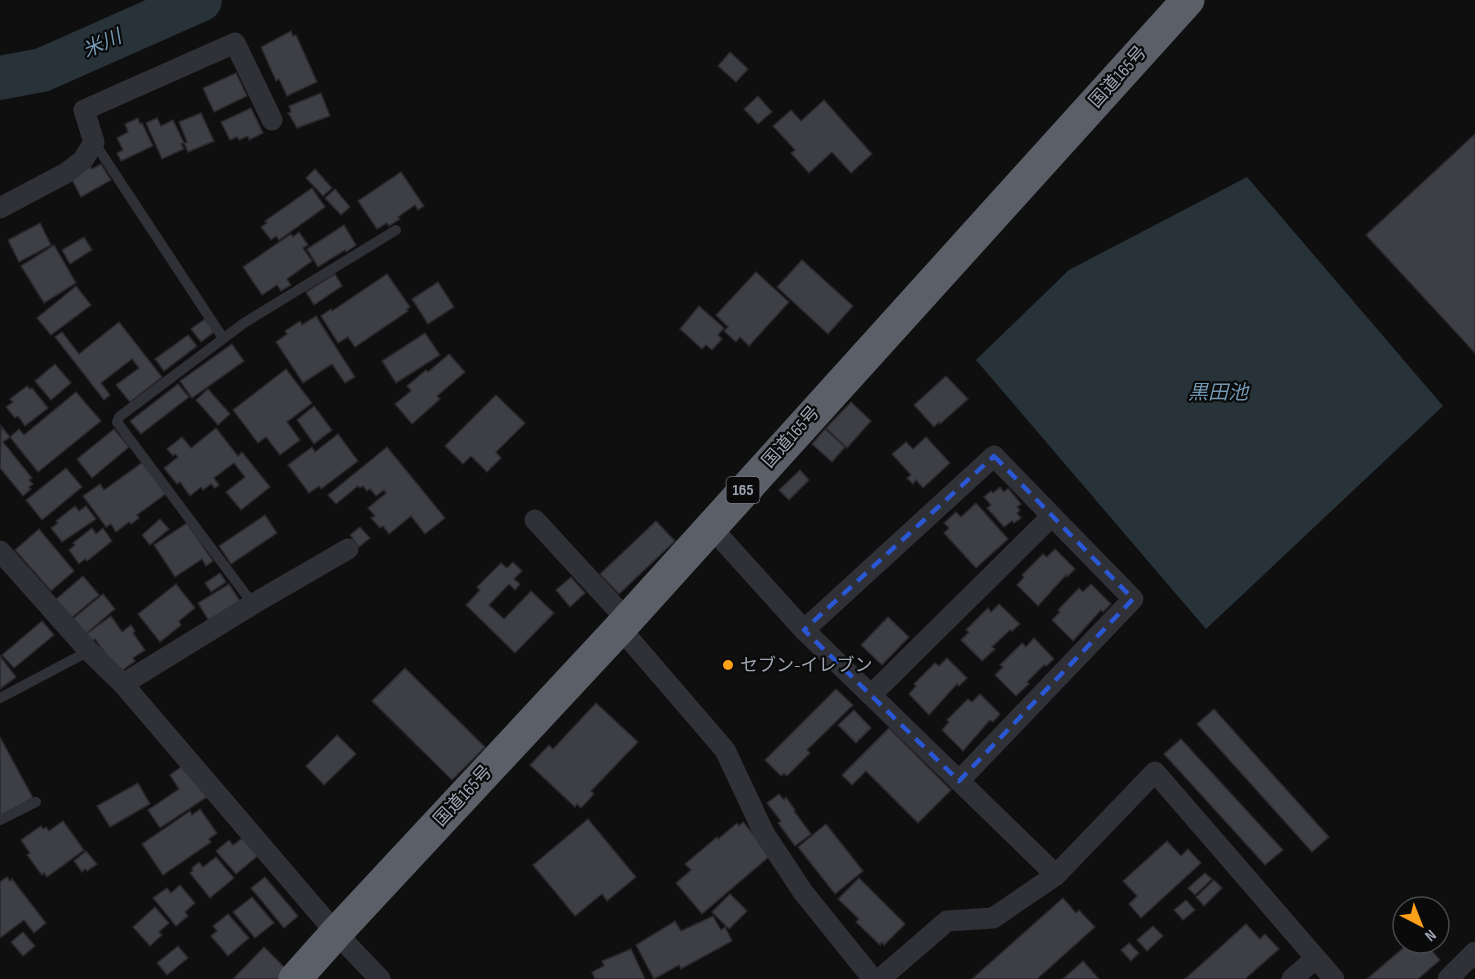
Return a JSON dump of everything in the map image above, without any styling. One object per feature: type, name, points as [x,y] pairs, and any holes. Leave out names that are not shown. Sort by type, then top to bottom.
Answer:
[{"type":"highway","name":"国道165号","points":[[295,979],[623,624],[1188,0]]},
{"type":"street","points":[[0,208],[66,173],[83,160],[94,142],[84,110],[235,43],[272,120]]},
{"type":"street","points":[[804,630],[994,456],[1133,599],[959,781]]},
{"type":"street","points":[[871,695],[1052,516]]},
{"type":"street","points":[[535,520],[725,750],[764,833],[803,892],[873,979]]},
{"type":"street","points":[[710,526],[804,630],[1056,875]]},
{"type":"street","points":[[123,684],[348,549]]},
{"type":"street","points":[[0,551],[90,651],[123,684],[336,933],[380,979]]},
{"type":"street","points":[[880,979],[947,921],[993,918],[1056,875],[1155,772],[1334,979]]},
{"type":"street","points":[[1448,979],[1475,952]]},
{"type":"street","points":[[1293,979],[1315,959]]},
{"type":"lane","points":[[94,142],[223,338]]},
{"type":"lane","points":[[253,604],[117,422],[119,417],[244,323],[396,230]]},
{"type":"lane","points":[[0,698],[90,651]]},
{"type":"lane","points":[[0,820],[36,802]]},
{"type":"highlighted area","points":[[994,456],[1133,599],[959,781],[804,630]]},
{"type":"water","name":"黒田池","points":[[1247,177],[1443,406],[1206,629],[976,360],[1069,270]]},
{"type":"building","points":[[291,31],[293,36],[296,35],[317,82],[287,96],[279,79],[276,81],[261,47]]},
{"type":"building","points":[[730,52],[748,69],[736,82],[718,66]]},
{"type":"building","points":[[236,73],[247,96],[214,112],[203,88]]},
{"type":"building","points":[[321,93],[330,116],[297,128],[288,113],[291,112],[289,106]]},
{"type":"building","points":[[758,96],[772,112],[758,124],[744,109]]},
{"type":"building","points":[[824,100],[872,154],[851,173],[832,152],[809,173],[791,153],[795,150],[773,126],[791,110],[801,121]]},
{"type":"building","points":[[251,108],[263,133],[249,140],[248,136],[239,140],[237,137],[230,140],[221,122]]},
{"type":"building","points":[[201,113],[214,141],[188,152],[184,143],[187,142],[179,122]]},
{"type":"building","points":[[138,118],[153,146],[121,161],[117,153],[123,150],[117,138],[128,132],[125,124]]},
{"type":"building","points":[[157,118],[161,126],[173,120],[184,143],[181,144],[184,149],[162,159],[146,123]]},
{"type":"building","points":[[1475,134],[1475,353],[1366,235]]},
{"type":"building","points":[[101,164],[111,180],[81,197],[70,176],[89,165],[92,169]]},
{"type":"building","points":[[315,169],[332,188],[323,196],[306,178]]},
{"type":"building","points":[[401,172],[424,206],[418,210],[415,205],[389,226],[387,223],[377,229],[358,201]]},
{"type":"building","points":[[312,188],[325,207],[279,240],[276,236],[271,240],[261,227],[267,223],[265,221]]},
{"type":"building","points":[[335,189],[350,207],[341,215],[325,198]]},
{"type":"building","points":[[40,223],[51,245],[19,262],[8,240]]},
{"type":"building","points":[[344,225],[356,245],[318,267],[307,249]]},
{"type":"building","points":[[299,232],[308,245],[303,248],[312,261],[287,279],[291,285],[281,291],[277,285],[262,295],[243,267],[291,234],[293,237]]},
{"type":"building","points":[[84,237],[92,250],[70,264],[62,250]]},
{"type":"building","points":[[54,245],[76,283],[44,303],[21,266]]},
{"type":"building","points":[[802,260],[853,306],[828,334],[777,287]]},
{"type":"building","points":[[756,272],[789,302],[749,346],[740,337],[736,342],[724,331],[728,327],[716,315]]},
{"type":"building","points":[[335,274],[342,286],[314,305],[306,292]]},
{"type":"building","points":[[387,274],[410,307],[408,311],[355,347],[348,337],[338,343],[321,316]]},
{"type":"building","points":[[438,282],[454,307],[428,324],[412,299]]},
{"type":"building","points":[[76,286],[91,305],[51,335],[37,318]]},
{"type":"building","points":[[699,306],[724,328],[718,335],[722,339],[712,350],[706,345],[702,349],[680,329]]},
{"type":"building","points":[[316,316],[355,377],[345,383],[332,364],[303,383],[276,342],[287,334],[285,331],[300,321],[302,325]]},
{"type":"building","points":[[205,319],[214,332],[201,342],[191,329]]},
{"type":"building","points":[[119,322],[162,377],[130,402],[116,385],[139,368],[132,359],[101,383],[110,395],[104,400],[55,337],[62,332],[79,354]]},
{"type":"building","points":[[425,333],[440,355],[396,383],[382,361]]},
{"type":"building","points":[[188,335],[197,346],[164,371],[155,359]]},
{"type":"building","points":[[232,344],[244,361],[192,398],[180,381]]},
{"type":"building","points":[[449,354],[465,372],[437,396],[440,399],[412,424],[395,404],[411,391],[407,386]]},
{"type":"building","points":[[55,364],[71,383],[51,400],[35,381]]},
{"type":"building","points":[[286,369],[312,403],[287,422],[300,440],[280,455],[266,437],[258,443],[233,410]]},
{"type":"building","points":[[946,376],[968,399],[934,427],[914,405]]},
{"type":"building","points":[[178,384],[189,397],[141,434],[130,421]]},
{"type":"building","points":[[27,386],[32,388],[48,408],[25,426],[18,416],[15,418],[6,407],[13,402],[10,399]]},
{"type":"building","points":[[208,389],[230,414],[218,425],[196,400]]},
{"type":"building","points":[[76,392],[101,421],[38,472],[10,437],[19,429],[24,435]]},
{"type":"building","points":[[496,395],[525,423],[496,452],[501,458],[487,472],[471,456],[463,464],[445,446]]},
{"type":"building","points":[[851,402],[871,421],[847,448],[826,428]]},
{"type":"building","points":[[314,406],[332,430],[314,444],[297,420]]},
{"type":"building","points":[[1,426],[10,437],[3,442],[32,478],[29,480],[33,484],[29,487],[31,489],[23,496],[0,468]]},
{"type":"building","points":[[216,428],[238,456],[242,452],[270,487],[241,510],[226,492],[245,477],[234,463],[214,478],[219,485],[215,488],[211,484],[203,490],[201,487],[190,496],[180,482],[177,484],[164,468],[178,457],[175,454],[173,456],[167,449],[182,437],[191,448]]},
{"type":"building","points":[[114,429],[129,447],[92,478],[77,459]]},
{"type":"building","points":[[825,429],[845,447],[832,462],[812,444]]},
{"type":"building","points":[[338,434],[358,461],[321,489],[319,486],[309,493],[288,465],[312,447],[315,452]]},
{"type":"building","points":[[926,437],[950,463],[923,488],[916,480],[913,484],[907,478],[911,475],[892,454],[906,442],[913,449]]},
{"type":"building","points":[[387,447],[445,518],[425,534],[411,516],[389,534],[383,526],[380,528],[371,518],[375,516],[368,508],[386,493],[384,490],[376,496],[370,489],[367,491],[363,486],[360,488],[358,486],[336,504],[328,495]]},
{"type":"building","points":[[143,462],[167,493],[137,515],[139,518],[116,532],[111,524],[106,527],[83,496],[100,484],[104,490]]},
{"type":"building","points":[[66,468],[82,487],[42,520],[26,500]]},
{"type":"building","points":[[800,470],[809,480],[789,500],[779,490]]},
{"type":"building","points":[[1000,487],[1004,492],[1008,488],[1021,504],[1017,507],[1020,510],[1017,513],[1021,518],[1004,527],[987,508],[991,505],[984,497]]},
{"type":"building","points":[[976,503],[1008,539],[976,568],[944,533],[949,528],[944,523],[956,512],[961,517]]},
{"type":"building","points":[[75,506],[79,511],[86,506],[96,519],[62,542],[51,528]]},
{"type":"building","points":[[265,515],[277,533],[231,564],[219,546]]},
{"type":"building","points":[[160,519],[169,529],[150,545],[142,535]]},
{"type":"building","points":[[656,521],[675,541],[619,594],[600,574]]},
{"type":"building","points":[[187,523],[213,561],[206,566],[202,559],[175,577],[154,545]]},
{"type":"building","points":[[360,527],[370,538],[359,547],[350,535]]},
{"type":"building","points":[[92,528],[96,534],[103,528],[112,541],[87,561],[85,559],[79,564],[69,550],[75,545],[73,543]]},
{"type":"building","points":[[39,529],[74,571],[51,591],[15,550]]},
{"type":"building","points":[[1055,549],[1075,569],[1067,577],[1066,575],[1038,606],[1017,585],[1024,577],[1022,575],[1043,554],[1047,557]]},
{"type":"building","points":[[513,562],[522,571],[514,579],[520,584],[515,590],[509,584],[489,605],[504,619],[531,591],[554,613],[515,653],[466,605],[480,590],[477,587],[501,563],[507,568]]},
{"type":"building","points":[[220,573],[226,582],[211,592],[205,583]]},
{"type":"building","points":[[83,576],[99,595],[71,618],[55,600]]},
{"type":"building","points":[[571,577],[585,593],[570,607],[556,590]]},
{"type":"building","points":[[176,584],[195,608],[179,621],[181,625],[160,642],[138,614]]},
{"type":"building","points":[[229,584],[240,601],[209,621],[198,603]]},
{"type":"building","points":[[1091,584],[1111,604],[1103,612],[1101,610],[1073,641],[1052,620],[1060,612],[1058,610],[1079,588],[1083,592]]},
{"type":"building","points":[[103,594],[115,609],[82,637],[69,622]]},
{"type":"building","points":[[999,604],[1020,624],[992,647],[995,649],[982,661],[961,640],[969,632],[966,630],[988,608],[991,612]]},
{"type":"building","points":[[111,616],[122,632],[131,625],[135,631],[133,633],[145,650],[133,658],[135,661],[119,673],[95,639],[90,643],[85,635]]},
{"type":"building","points":[[888,617],[909,637],[882,665],[861,645]]},
{"type":"building","points":[[42,621],[54,635],[14,668],[2,655]]},
{"type":"building","points":[[1034,638],[1054,659],[1046,666],[1044,665],[1016,696],[995,675],[1003,667],[1000,665],[1022,643],[1026,647]]},
{"type":"building","points":[[0,656],[16,677],[0,689]]},
{"type":"building","points":[[947,658],[967,678],[959,686],[957,684],[929,715],[909,694],[916,686],[914,684],[935,663],[939,666]]},
{"type":"building","points":[[405,668],[485,747],[452,780],[372,701]]},
{"type":"building","points":[[836,689],[853,705],[807,750],[810,753],[787,776],[784,773],[781,776],[765,760]]},
{"type":"building","points":[[980,694],[1000,714],[993,722],[990,720],[963,751],[942,730],[949,722],[947,720],[968,699],[972,702]]},
{"type":"building","points":[[596,703],[638,742],[591,791],[594,794],[581,808],[577,804],[575,807],[530,765],[549,745],[553,749]]},
{"type":"building","points":[[1214,709],[1329,837],[1312,852],[1197,724]]},
{"type":"building","points":[[854,710],[871,728],[856,743],[838,725]]},
{"type":"building","points":[[889,728],[951,790],[918,823],[866,771],[852,785],[842,775]]},
{"type":"building","points":[[337,735],[356,754],[324,785],[306,766]]},
{"type":"building","points":[[0,737],[33,798],[0,816]]},
{"type":"building","points":[[1181,739],[1283,850],[1265,865],[1164,754]]},
{"type":"building","points":[[188,762],[210,795],[160,828],[148,810],[179,789],[170,775]]},
{"type":"building","points":[[138,783],[150,804],[110,827],[97,806]]},
{"type":"building","points":[[779,794],[784,800],[786,797],[811,834],[795,846],[778,823],[781,821],[767,803]]},
{"type":"building","points":[[200,809],[217,833],[209,839],[211,842],[163,875],[142,844],[190,811],[192,815]]},
{"type":"building","points":[[588,819],[636,877],[607,901],[602,894],[575,916],[533,865]]},
{"type":"building","points":[[63,821],[84,850],[47,877],[44,873],[42,875],[27,855],[30,853],[21,840],[41,826],[43,829],[46,827],[49,831]]},
{"type":"building","points":[[743,822],[771,855],[702,914],[676,883],[691,870],[685,864],[717,837],[718,839],[737,823],[739,826]]},
{"type":"building","points":[[826,824],[863,871],[835,894],[798,847]]},
{"type":"building","points":[[245,836],[260,854],[236,874],[216,851],[229,840],[233,845]]},
{"type":"building","points":[[1167,841],[1181,856],[1188,849],[1201,863],[1141,918],[1129,904],[1137,896],[1123,881]]},
{"type":"building","points":[[86,851],[97,864],[82,872],[74,861]]},
{"type":"building","points":[[216,857],[234,878],[210,898],[190,873],[199,862],[203,867]]},
{"type":"building","points":[[1205,873],[1212,879],[1195,895],[1188,888]]},
{"type":"building","points":[[7,877],[10,881],[12,879],[46,923],[34,933],[24,920],[0,938],[0,882]]},
{"type":"building","points":[[265,877],[298,916],[284,928],[251,888]]},
{"type":"building","points":[[859,878],[905,924],[884,945],[882,942],[880,945],[856,922],[859,919],[838,899]]},
{"type":"building","points":[[1214,880],[1222,888],[1204,906],[1196,897]]},
{"type":"building","points":[[180,885],[195,903],[185,912],[188,916],[176,926],[153,898],[167,888],[171,893]]},
{"type":"building","points":[[730,894],[747,911],[729,929],[712,912]]},
{"type":"building","points":[[252,897],[274,923],[255,938],[233,912]]},
{"type":"building","points":[[1063,898],[1076,913],[1079,910],[1095,927],[1037,979],[972,979]]},
{"type":"building","points":[[1186,900],[1195,910],[1183,920],[1174,910]]},
{"type":"building","points":[[155,907],[169,923],[159,932],[162,935],[150,946],[133,927]]},
{"type":"building","points":[[228,914],[249,938],[228,956],[211,936],[217,931],[213,926]]},
{"type":"building","points":[[713,916],[721,930],[725,927],[732,941],[681,969],[679,965],[654,979],[636,945],[675,921],[681,931]]},
{"type":"building","points":[[1246,924],[1260,939],[1265,934],[1279,949],[1245,979],[1185,979]]},
{"type":"building","points":[[1153,926],[1163,936],[1147,951],[1137,940]]},
{"type":"building","points":[[23,932],[35,946],[23,956],[11,942]]},
{"type":"building","points":[[1129,943],[1139,953],[1131,961],[1121,950]]},
{"type":"building","points":[[178,946],[188,958],[167,975],[157,963]]},
{"type":"building","points":[[264,947],[292,975],[288,979],[234,978]]},
{"type":"building","points":[[631,949],[645,979],[595,979],[592,972],[604,966],[602,961]]},
{"type":"building","points":[[1395,955],[1436,955],[1440,960],[1418,979],[1367,979]]},
{"type":"building","points":[[1083,961],[1099,979],[1063,979]]},
{"type":"waterway","name":"米川","points":[[0,78],[42,70],[200,0]]},
{"type":"place","name":"セブン-イレブン","points":[[728,665]]}]
